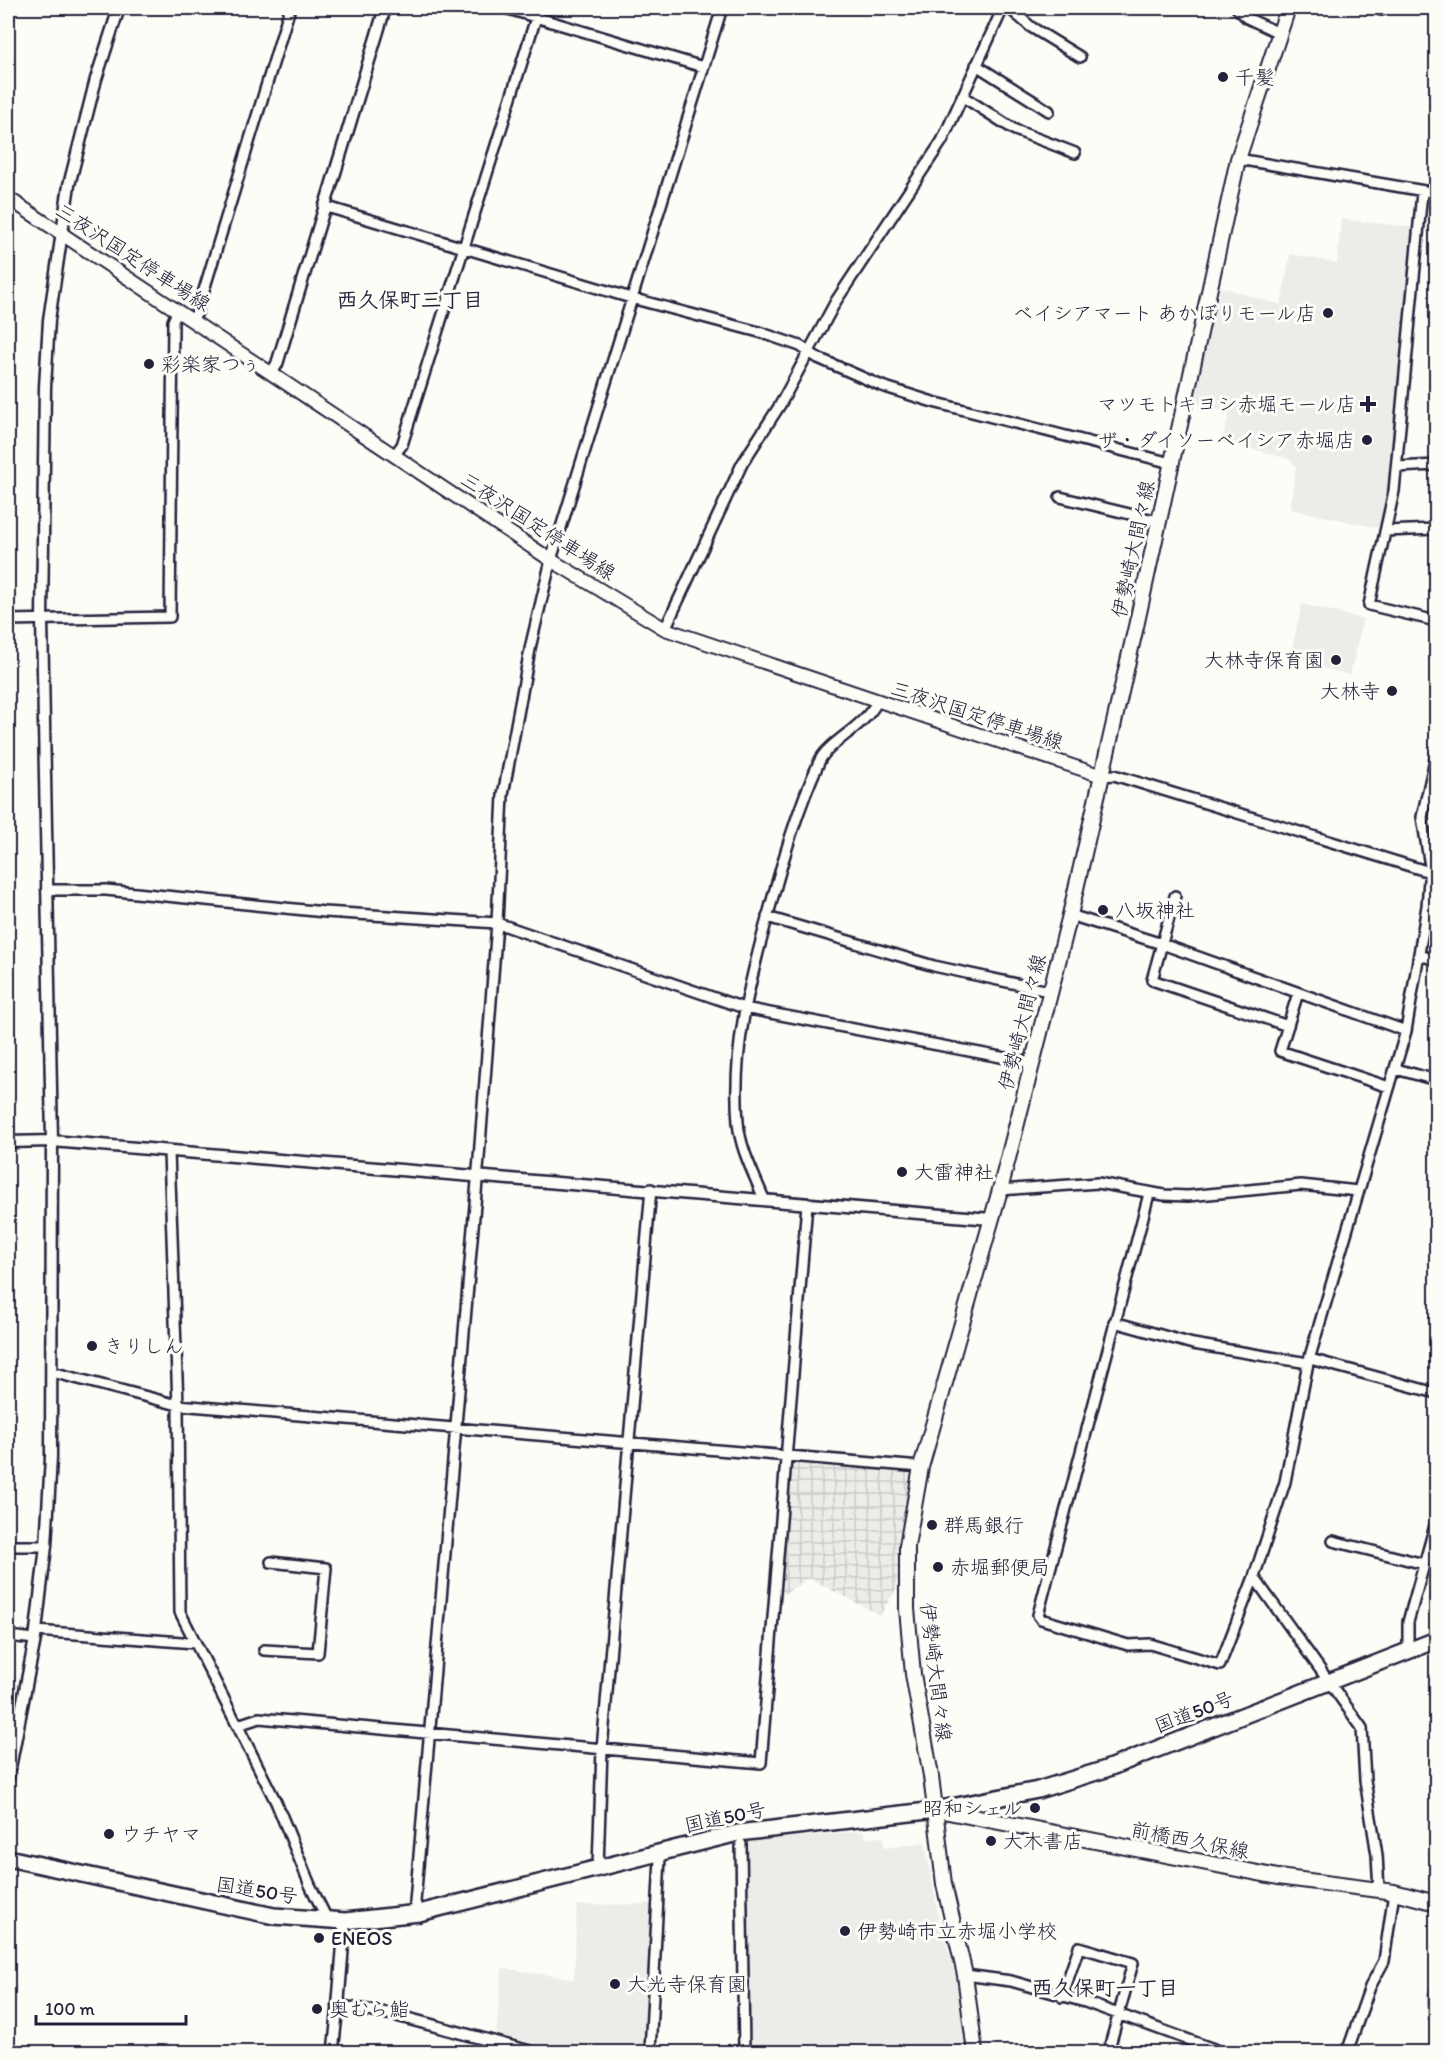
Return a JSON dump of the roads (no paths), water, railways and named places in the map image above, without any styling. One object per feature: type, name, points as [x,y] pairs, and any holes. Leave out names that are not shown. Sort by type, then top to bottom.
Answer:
[{"type":"highway","name":"国道50号","points":[[8,1858],[210,1904],[274,1916],[345,1921],[419,1913],[598,1867],[768,1828],[936,1810],[1072,1781],[1437,1640]]},
{"type":"main road","name":"伊勢崎大間々線","points":[[975,2052],[965,1975],[944,1884],[936,1810],[913,1674],[907,1609],[907,1546],[921,1467],[1000,1190],[1070,915],[1238,159],[1288,8]]},
{"type":"main road","name":"三夜沢国定停車場線","points":[[8,198],[551,560],[665,629],[1102,776]]},
{"type":"main road","name":"前橋西久保線","points":[[936,1810],[1278,1877],[1394,1892],[1437,1903]]},
{"type":"street","points":[[8,1778],[35,1635],[46,1546],[52,1372],[52,1141],[42,619],[45,387],[49,320],[69,185],[96,79],[119,8]]},
{"type":"street","points":[[192,319],[197,313],[290,8]]},
{"type":"street","points":[[272,372],[277,364],[385,8]]},
{"type":"street","points":[[505,8],[537,12],[704,67]]},
{"type":"street","points":[[419,1913],[415,1902],[477,1175],[497,922],[503,795],[531,644],[551,560],[722,8]]},
{"type":"street","points":[[665,629],[726,495],[872,244],[942,141],[1003,8]]},
{"type":"street","points":[[1009,8],[1031,27],[1080,57]]},
{"type":"street","points":[[1237,8],[1247,18],[1279,33]]},
{"type":"street","points":[[395,454],[402,445],[537,12]]},
{"type":"street","points":[[976,65],[1049,111]]},
{"type":"street","points":[[962,96],[1015,130],[1075,153]]},
{"type":"street","points":[[1238,159],[1437,193]]},
{"type":"street","points":[[1422,192],[1397,467],[1369,605],[1437,621]]},
{"type":"street","points":[[324,206],[631,298],[759,332],[808,351],[818,358],[893,390],[973,414],[1022,423],[1171,463]]},
{"type":"street","points":[[8,620],[170,617],[173,321],[177,310]]},
{"type":"street","points":[[1397,467],[1437,465]]},
{"type":"street","points":[[1060,497],[1158,521]]},
{"type":"street","points":[[1385,531],[1437,529]]},
{"type":"street","points":[[764,1199],[742,1147],[738,1122],[739,1035],[744,1008],[782,863],[821,758],[871,713],[877,702]]},
{"type":"street","points":[[1149,1194],[1038,1615],[1041,1619],[1128,1645],[1149,1644],[1220,1665],[1254,1576],[1291,1461],[1309,1361],[1406,1030],[1433,873],[1422,817],[1436,761]]},
{"type":"street","points":[[1102,776],[1114,774],[1433,873]]},
{"type":"street","points":[[47,890],[106,890],[325,912],[497,922],[744,1008],[1032,1063]]},
{"type":"street","points":[[1174,896],[1152,981],[1288,1026]]},
{"type":"street","points":[[1070,915],[1162,944],[1406,1030]]},
{"type":"street","points":[[768,917],[934,966],[1049,991]]},
{"type":"street","points":[[1419,955],[1437,960]]},
{"type":"street","points":[[1299,993],[1280,1051],[1389,1087]]},
{"type":"street","points":[[1396,1069],[1437,1080]]},
{"type":"street","points":[[8,1142],[52,1141],[991,1219]]},
{"type":"street","points":[[169,1152],[178,1405],[180,1612],[276,1802],[328,1921]]},
{"type":"street","points":[[1000,1190],[1098,1184],[1149,1194],[1188,1196],[1301,1185],[1358,1191]]},
{"type":"street","points":[[598,1867],[602,1749],[651,1189]]},
{"type":"street","points":[[238,1725],[250,1719],[259,1718],[761,1763],[807,1204]]},
{"type":"street","points":[[1114,1322],[1193,1344],[1309,1361],[1437,1393]]},
{"type":"street","points":[[52,1372],[178,1405],[921,1467]]},
{"type":"street","points":[[1408,1652],[1408,1622],[1437,1522]]},
{"type":"street","points":[[1333,1540],[1425,1564]]},
{"type":"street","points":[[8,1546],[46,1546]]},
{"type":"street","points":[[264,1650],[318,1653],[326,1568],[271,1562]]},
{"type":"street","points":[[1254,1576],[1362,1728],[1365,1736],[1365,1780],[1377,1855],[1379,1890]]},
{"type":"street","points":[[8,1636],[35,1635],[195,1643]]},
{"type":"street","points":[[741,1844],[744,2052]]},
{"type":"street","points":[[650,2052],[660,1858]]},
{"type":"street","points":[[1347,2052],[1370,1987],[1384,1961],[1394,1892]]},
{"type":"street","points":[[333,2052],[345,1921]]},
{"type":"street","points":[[1062,1997],[1079,1947],[1133,1963],[1108,2052]]},
{"type":"street","points":[[965,1975],[1011,1981],[1120,2014],[1222,2052]]},
{"type":"street","points":[[338,2006],[391,2014],[532,2052]]},
{"type":"waterway","points":[[1436,1995],[1436,2016]]},
{"type":"place","name":"千髪","points":[[1223,77]]},
{"type":"place","name":"ベイシアマート あかぼりモール店","points":[[1328,313]]},
{"type":"place","name":"彩楽家つぅ","points":[[149,364]]},
{"type":"place","name":"マツモトキヨシ赤堀モール店","points":[[1368,404]]},
{"type":"place","name":"ザ・ダイソーベイシア赤堀店","points":[[1367,440]]},
{"type":"place","name":"大林寺保育園","points":[[1336,660]]},
{"type":"place","name":"大林寺","points":[[1392,691]]},
{"type":"place","name":"八坂神社","points":[[1103,910]]},
{"type":"place","name":"大雷神社","points":[[902,1172]]},
{"type":"place","name":"きりしん","points":[[92,1346]]},
{"type":"place","name":"群馬銀行","points":[[932,1525]]},
{"type":"place","name":"赤堀郵便局","points":[[938,1567]]},
{"type":"place","name":"昭和シェル","points":[[1035,1808]]},
{"type":"place","name":"ウチヤマ","points":[[109,1834]]},
{"type":"place","name":"大木書店","points":[[991,1841]]},
{"type":"place","name":"伊勢崎市立赤堀小学校","points":[[845,1931]]},
{"type":"place","name":"ENEOS","points":[[319,1938]]},
{"type":"place","name":"大光寺保育園","points":[[615,1984]]},
{"type":"place","name":"奥むら鮨","points":[[317,2009]]},
{"type":"district","name":"西久保町三丁目","points":[[410,299]]},
{"type":"district","name":"西久保町一丁目","points":[[1105,1987]]}]
